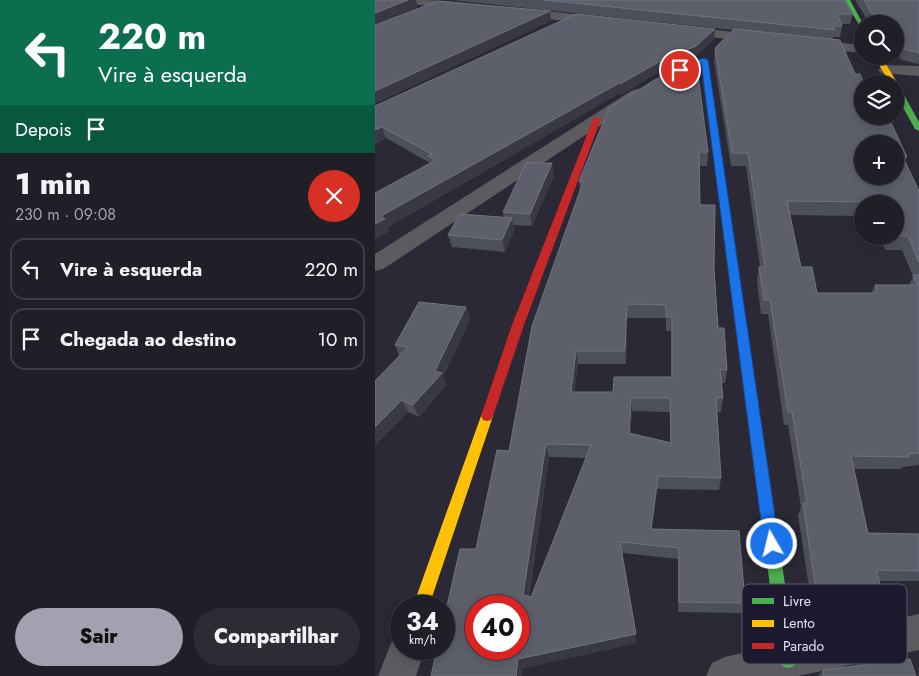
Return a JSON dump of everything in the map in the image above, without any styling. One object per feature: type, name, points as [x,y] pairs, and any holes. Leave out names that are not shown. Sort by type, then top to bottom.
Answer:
[{"type":"street","points":[[413,0],[439,5],[478,8]]},
{"type":"street","points":[[847,0],[855,15]]},
{"type":"street","points":[[421,13],[439,5]]},
{"type":"street","points":[[507,11],[613,22]]},
{"type":"street","points":[[549,30],[575,18]]},
{"type":"street","points":[[670,29],[776,40]]},
{"type":"street","points":[[727,36],[696,63],[776,584]]},
{"type":"street","points":[[795,42],[854,48]]},
{"type":"street","points":[[883,65],[889,75]]},
{"type":"street","points":[[886,70],[919,72]]},
{"type":"street","points":[[375,264],[655,83]]},
{"type":"street","points":[[904,103],[919,129]]},
{"type":"street","points":[[425,595],[518,325],[597,119]]},
{"type":"street","points":[[397,676],[403,660]]},
{"type":"street","points":[[725,676],[772,664]]},
{"type":"building","points":[[375,0],[408,0],[375,13]]},
{"type":"building","points":[[544,0],[845,0],[853,14],[837,14],[842,26],[833,26],[835,30]]},
{"type":"building","points":[[864,0],[919,0],[919,53],[904,49],[904,15],[872,14]]},
{"type":"building","points":[[438,1],[550,11],[375,91],[375,25]]},
{"type":"building","points":[[576,14],[715,29],[696,46],[657,63],[620,84],[621,82],[381,216],[385,219],[375,224],[375,193],[436,160],[428,156],[432,154],[382,127],[375,130],[375,106]]},
{"type":"building","points":[[734,29],[840,40],[855,74],[860,75],[854,75],[854,125],[892,125],[897,135],[854,135],[854,185],[904,185],[904,159],[919,191],[919,263],[908,236],[904,236],[904,195],[854,195],[854,202],[787,201],[801,267],[812,267],[817,293],[877,293],[875,285],[917,285],[913,275],[919,275],[919,453],[908,454],[909,457],[851,456],[868,533],[919,534],[919,571],[877,570],[880,584],[815,584],[803,503],[807,503],[792,412],[788,412],[770,300],[764,300],[759,267],[765,267],[748,153],[732,153],[715,48]]},
{"type":"building","points":[[696,59],[708,152],[699,152],[700,205],[715,205],[714,269],[718,328],[724,328],[727,370],[720,369],[723,398],[716,398],[721,478],[658,476],[651,529],[739,531],[743,584],[742,603],[679,602],[679,548],[620,542],[636,634],[530,656],[530,597],[591,445],[546,444],[523,595],[465,595],[465,660],[518,660],[516,676],[431,676],[435,660],[455,660],[455,595],[449,595],[460,549],[476,549],[497,450],[509,451],[532,326],[583,182],[579,181],[609,108],[671,70]],"holes":[[[627,304],[666,305],[666,317],[672,317],[672,377],[614,377],[613,392],[571,392],[576,351],[625,351]],[[631,398],[670,398],[671,443],[629,433]]]},
{"type":"building","points":[[526,163],[552,163],[530,214],[503,212]]},
{"type":"building","points":[[460,214],[512,218],[502,240],[448,235]]},
{"type":"building","points":[[419,302],[466,307],[435,371],[442,373],[413,405],[402,400],[375,427],[375,381],[408,347],[395,345]]},
{"type":"building","points":[[907,659],[910,659],[916,676],[824,676],[823,670],[870,664],[907,664]]},
{"type":"traffic: fast","points":[[847,0],[855,15]]},
{"type":"traffic: fast","points":[[904,102],[919,129]]},
{"type":"traffic: fast","points":[[762,475],[777,584]]},
{"type":"traffic: slow","points":[[704,60],[762,475]]},
{"type":"traffic: slow","points":[[882,65],[889,75]]},
{"type":"traffic: slow","points":[[425,595],[487,416]]},
{"type":"traffic: jam","points":[[487,416],[518,325],[597,119]]},
{"type":"route","points":[[680,70],[704,60],[772,544]]}]
